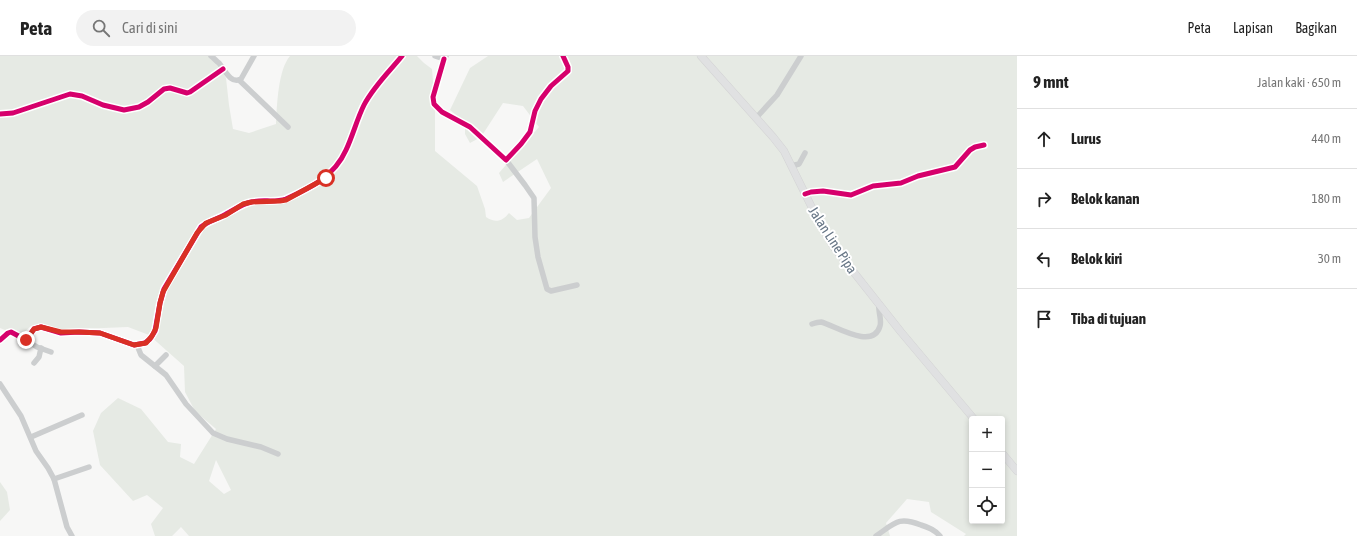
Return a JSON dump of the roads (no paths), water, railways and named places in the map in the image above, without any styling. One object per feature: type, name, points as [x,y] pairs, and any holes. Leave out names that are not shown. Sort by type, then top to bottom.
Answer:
[{"type":"main road","name":"Jalan Line Pipa","points":[[701,56],[774,137],[784,151],[819,222],[833,246],[900,332],[971,416]]},
{"type":"main road","points":[[1005,457],[1017,471]]},
{"type":"street","points":[[211,56],[233,80],[239,80],[288,127]]},
{"type":"street","points":[[239,80],[254,56]]},
{"type":"street","points":[[26,340],[34,329],[41,327],[61,332],[100,333],[137,345],[147,342],[153,334],[163,292],[201,227],[206,223],[226,215],[243,204],[286,200],[326,178],[335,168],[346,151],[357,120],[369,95],[402,56]]},
{"type":"street","points":[[435,56],[445,58],[433,97],[434,104],[442,112],[470,127],[506,160],[534,198],[535,237],[538,257],[547,289],[551,291],[577,285]]},
{"type":"street","points":[[506,160],[530,132],[535,111],[541,99],[551,86],[568,71],[568,67],[563,56]]},
{"type":"street","points":[[756,118],[777,95],[800,56]]},
{"type":"street","points":[[0,114],[13,113],[64,96],[75,94],[114,108],[129,110],[148,102],[164,89],[170,88],[188,93],[223,69]]},
{"type":"street","points":[[805,194],[823,191],[851,195],[873,186],[901,183],[918,176],[955,167],[970,150],[984,145]]},
{"type":"street","points":[[791,166],[799,164],[805,154]]},
{"type":"street","points":[[812,324],[820,322],[843,332],[856,336],[867,337],[876,333],[880,327],[881,323],[878,311],[879,305]]},
{"type":"street","points":[[0,340],[11,332],[51,352]]},
{"type":"street","points":[[137,345],[140,355],[166,375],[186,404],[217,436],[226,440],[261,447],[278,454]]},
{"type":"street","points":[[34,363],[41,348]]},
{"type":"street","points":[[154,366],[166,355]]},
{"type":"street","points":[[0,384],[21,416],[36,451],[54,479],[67,527],[72,536]]},
{"type":"street","points":[[31,437],[82,415]]},
{"type":"street","points":[[54,479],[89,467]]},
{"type":"street","points":[[876,536],[895,522],[909,520],[927,527],[938,536]]}]
